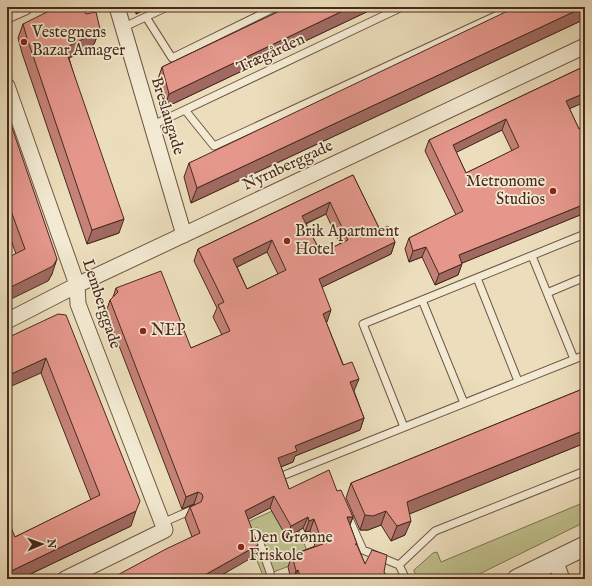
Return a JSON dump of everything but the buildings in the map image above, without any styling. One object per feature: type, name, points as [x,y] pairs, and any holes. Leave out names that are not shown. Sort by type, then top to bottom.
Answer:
[{"type":"street","points":[[7,15],[25,7]]},
{"type":"street","name":"Breslaugade","points":[[117,7],[184,234]]},
{"type":"street","name":"Nyrnberggade","points":[[7,321],[77,285],[184,234],[585,46]]},
{"type":"street","name":"Lemberggade","points":[[7,86],[77,285],[78,304],[163,527]]},
{"type":"street","points":[[65,579],[163,527]]},
{"type":"street","points":[[517,579],[585,546]]},
{"type":"street","points":[[555,560],[562,579]]},
{"type":"lane","points":[[122,28],[166,7]]},
{"type":"lane","points":[[146,17],[172,58],[276,7]]},
{"type":"lane","name":"Trægården","points":[[151,126],[402,7]]},
{"type":"lane","points":[[185,110],[214,146],[515,7]]},
{"type":"lane","points":[[404,427],[363,324],[585,234]]},
{"type":"lane","points":[[532,256],[574,359]]},
{"type":"lane","points":[[477,278],[518,381]]},
{"type":"lane","points":[[547,293],[585,278]]},
{"type":"lane","points":[[422,300],[464,403]]},
{"type":"lane","points":[[282,476],[585,355]]},
{"type":"lane","points":[[399,566],[435,531],[585,471]]},
{"type":"lane","points":[[163,527],[194,509]]},
{"type":"lane","points":[[345,509],[363,550],[399,566],[406,579]]},
{"type":"lane","points":[[256,532],[271,579]]},
{"type":"green space","points":[[585,502],[585,522],[469,579],[414,579],[413,577],[416,574],[414,570],[433,553],[437,552],[441,562]]},
{"type":"green space","points":[[288,504],[310,558],[263,576],[243,524]]},
{"type":"place","name":"Vestegnens Bazar Amager","points":[[24,42]]},
{"type":"place","name":"Metronome Studios","points":[[553,191]]},
{"type":"place","name":"Brik Apartment Hotel","points":[[287,241]]},
{"type":"place","name":"NEP","points":[[143,331]]},
{"type":"place","name":"Den Grønne Friskole","points":[[241,547]]}]
